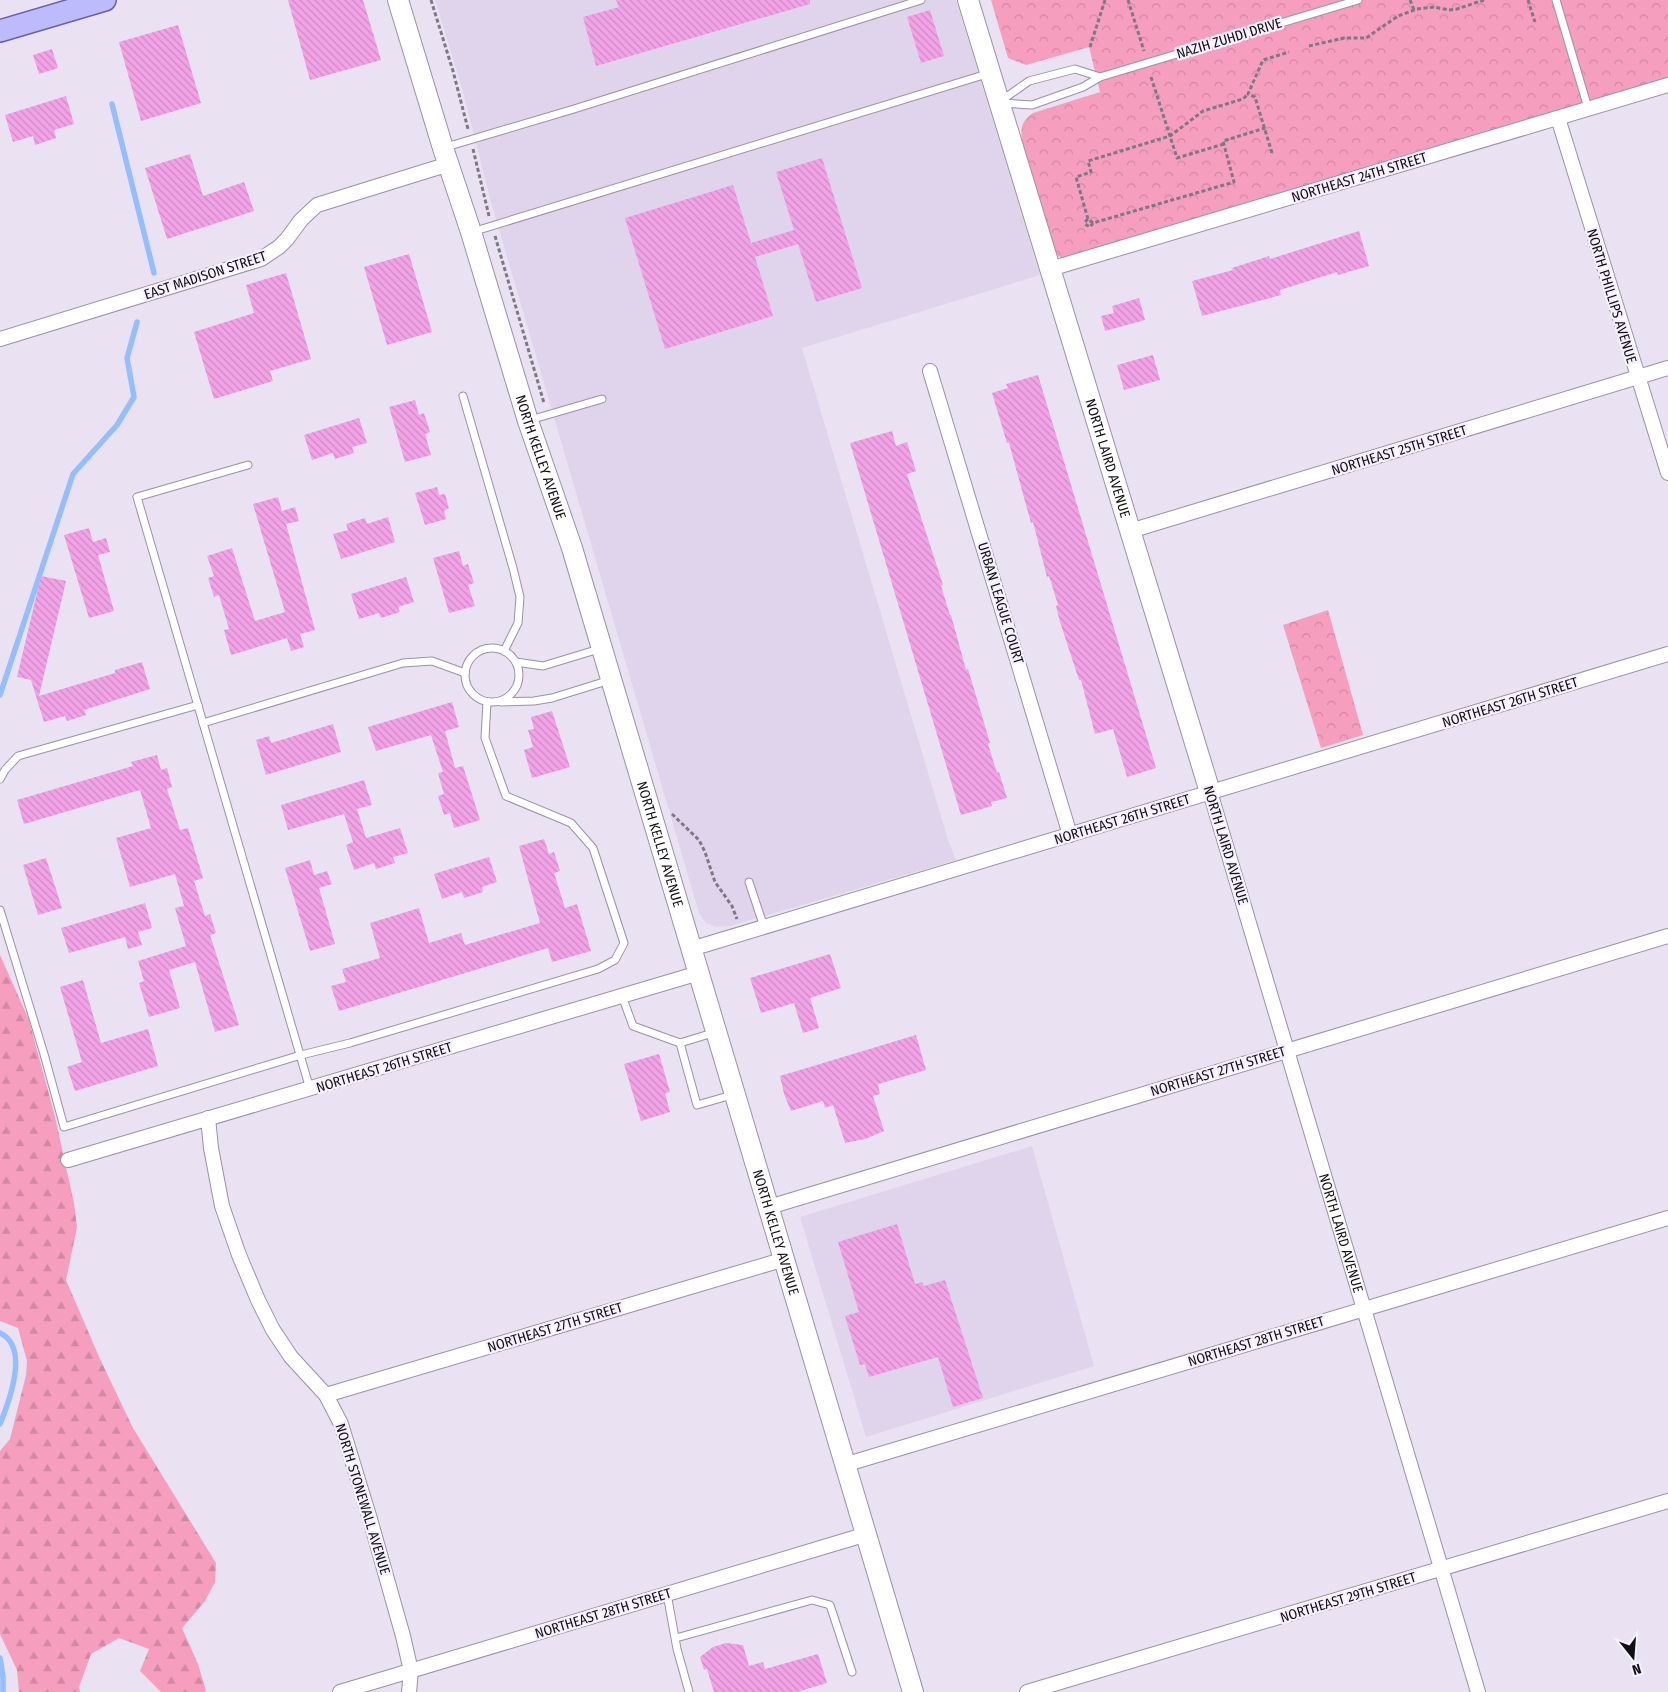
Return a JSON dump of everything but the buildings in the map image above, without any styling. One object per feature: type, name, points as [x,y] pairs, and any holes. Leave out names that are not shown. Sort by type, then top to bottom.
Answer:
[{"type":"main road","points":[[0,31],[83,3],[105,0]]},
{"type":"main road","name":"NORTH KELLEY AVENUE","points":[[398,0],[528,421],[572,548],[913,1692]]},
{"type":"main road","name":"NORTH LAIRD AVENUE","points":[[968,0],[1210,792]]},
{"type":"street","name":"NORTHEAST 24TH STREET","points":[[1050,269],[1668,85]]},
{"type":"street","name":"NORTH PHILLIPS AVENUE","points":[[1558,118],[1668,473]]},
{"type":"street","name":"EAST MADISON STREET","points":[[0,338],[260,259],[287,239],[301,220],[317,205],[446,156]]},
{"type":"street","name":"NORTHEAST 25TH STREET","points":[[1130,531],[1668,368]]},
{"type":"street","name":"URBAN LEAGUE COURT","points":[[930,371],[1070,835]]},
{"type":"street","name":"NORTHEAST 26TH STREET","points":[[691,949],[1668,654]]},
{"type":"street","name":"NORTH LAIRD AVENUE","points":[[1210,792],[1478,1692]]},
{"type":"street","name":"NORTHEAST 27TH STREET","points":[[769,1206],[1668,936]]},
{"type":"street","name":"NORTHEAST 26TH STREET","points":[[68,1160],[698,973]]},
{"type":"street","name":"NORTH STONEWALL AVENUE","points":[[208,1118],[211,1148],[222,1206],[247,1273],[273,1330],[295,1362],[326,1395],[335,1410],[347,1441],[383,1563],[411,1671]]},
{"type":"street","name":"NORTHEAST 28TH STREET","points":[[844,1465],[1668,1218]]},
{"type":"street","name":"NORTHEAST 27TH STREET","points":[[326,1395],[785,1259]]},
{"type":"street","name":"NORTHEAST 29TH STREET","points":[[1027,1692],[1668,1501]]},
{"type":"street","name":"NORTHEAST 28TH STREET","points":[[340,1692],[867,1534]]},
{"type":"street","points":[[408,1692],[411,1671]]},
{"type":"lane","points":[[446,156],[470,140],[921,0]]},
{"type":"lane","name":"NAZIH ZUHDI DRIVE","points":[[999,102],[1032,105],[1082,88],[1100,77],[1358,0]]},
{"type":"lane","points":[[1556,0],[1588,108]]},
{"type":"lane","points":[[999,102],[1029,81],[1076,68],[1100,77]]},
{"type":"lane","points":[[471,232],[990,73]]},
{"type":"lane","points":[[462,396],[520,597],[518,623],[504,651]]},
{"type":"lane","points":[[528,421],[602,399]]},
{"type":"lane","points":[[248,465],[137,497],[310,1089]]},
{"type":"lane","points":[[602,649],[543,666],[516,662],[504,651],[496,648],[487,649],[472,657],[467,664],[465,681],[468,690],[474,696],[487,702],[498,702],[534,701],[552,698],[611,680]]},
{"type":"lane","points":[[204,723],[403,663],[432,661],[465,673]]},
{"type":"lane","points":[[498,702],[512,693],[517,686],[519,678],[516,662]]},
{"type":"lane","points":[[0,910],[64,1127],[598,969],[615,960],[624,943],[593,848],[571,823],[506,796],[485,738],[487,702]]},
{"type":"lane","points":[[0,779],[5,770],[18,756],[198,705]]},
{"type":"lane","points":[[749,882],[764,927]]},
{"type":"lane","points":[[622,996],[633,1026],[680,1043],[716,1032]]},
{"type":"lane","points":[[680,1043],[697,1105],[735,1094]]},
{"type":"lane","points":[[667,1594],[690,1692]]},
{"type":"lane","points":[[676,1638],[812,1600],[830,1605],[852,1672]]},
{"type":"path","points":[[431,0],[452,71],[492,225],[548,415]]},
{"type":"path","points":[[1090,47],[1105,0]]},
{"type":"path","points":[[1128,0],[1144,51]]},
{"type":"path","points":[[1410,0],[1414,10]]},
{"type":"path","points":[[1309,46],[1344,38],[1366,38],[1398,16],[1414,10],[1434,7],[1449,10],[1457,9],[1484,0]]},
{"type":"path","points":[[1528,0],[1535,22]]},
{"type":"path","points":[[1265,128],[1223,141],[1234,182],[1087,226],[1085,222],[1088,220],[1076,177],[1091,172],[1088,161],[1170,136],[1203,111],[1243,99],[1248,94],[1263,60],[1289,52]]},
{"type":"path","points":[[1152,77],[1177,158],[1224,144]]},
{"type":"path","points":[[1248,94],[1255,97],[1272,154]]},
{"type":"path","points":[[1088,220],[1093,223]]},
{"type":"path","points":[[667,809],[699,840],[715,882],[732,906],[742,934]]},
{"type":"shaded area","points":[[435,0],[956,0],[1040,275],[802,348],[948,840],[956,860],[730,926],[716,927],[706,923],[699,913],[491,202],[462,88]]},
{"type":"shaded area","points":[[1032,1146],[1094,1366],[866,1437],[800,1217]]},
{"type":"green space","points":[[991,0],[1668,0],[1668,78],[1065,259],[1058,256],[1053,249],[1022,143],[1022,129],[1026,120],[1033,113],[1100,92],[1089,47],[1026,65],[1008,58]]},
{"type":"green space","points":[[1328,610],[1363,735],[1321,748],[1283,625]]},
{"type":"green space","points":[[0,955],[29,1020],[55,1117],[74,1203],[77,1227],[66,1280],[100,1359],[133,1428],[216,1563],[215,1582],[205,1601],[182,1628],[198,1664],[206,1691],[204,1692],[161,1692],[140,1671],[149,1649],[119,1638],[91,1654],[79,1687],[80,1692],[19,1692],[17,1670],[0,1634],[0,1451],[10,1439],[26,1375],[27,1361],[18,1328],[0,1321]]},
{"type":"waterway","points":[[112,104],[154,273]]},
{"type":"waterway","points":[[0,695],[73,474],[117,425],[134,397],[127,358],[137,322]]},
{"type":"waterway","points":[[0,1333],[9,1340],[14,1350],[16,1362],[12,1389],[0,1424]]},
{"type":"waterway","points":[[0,1658],[3,1692]]}]
